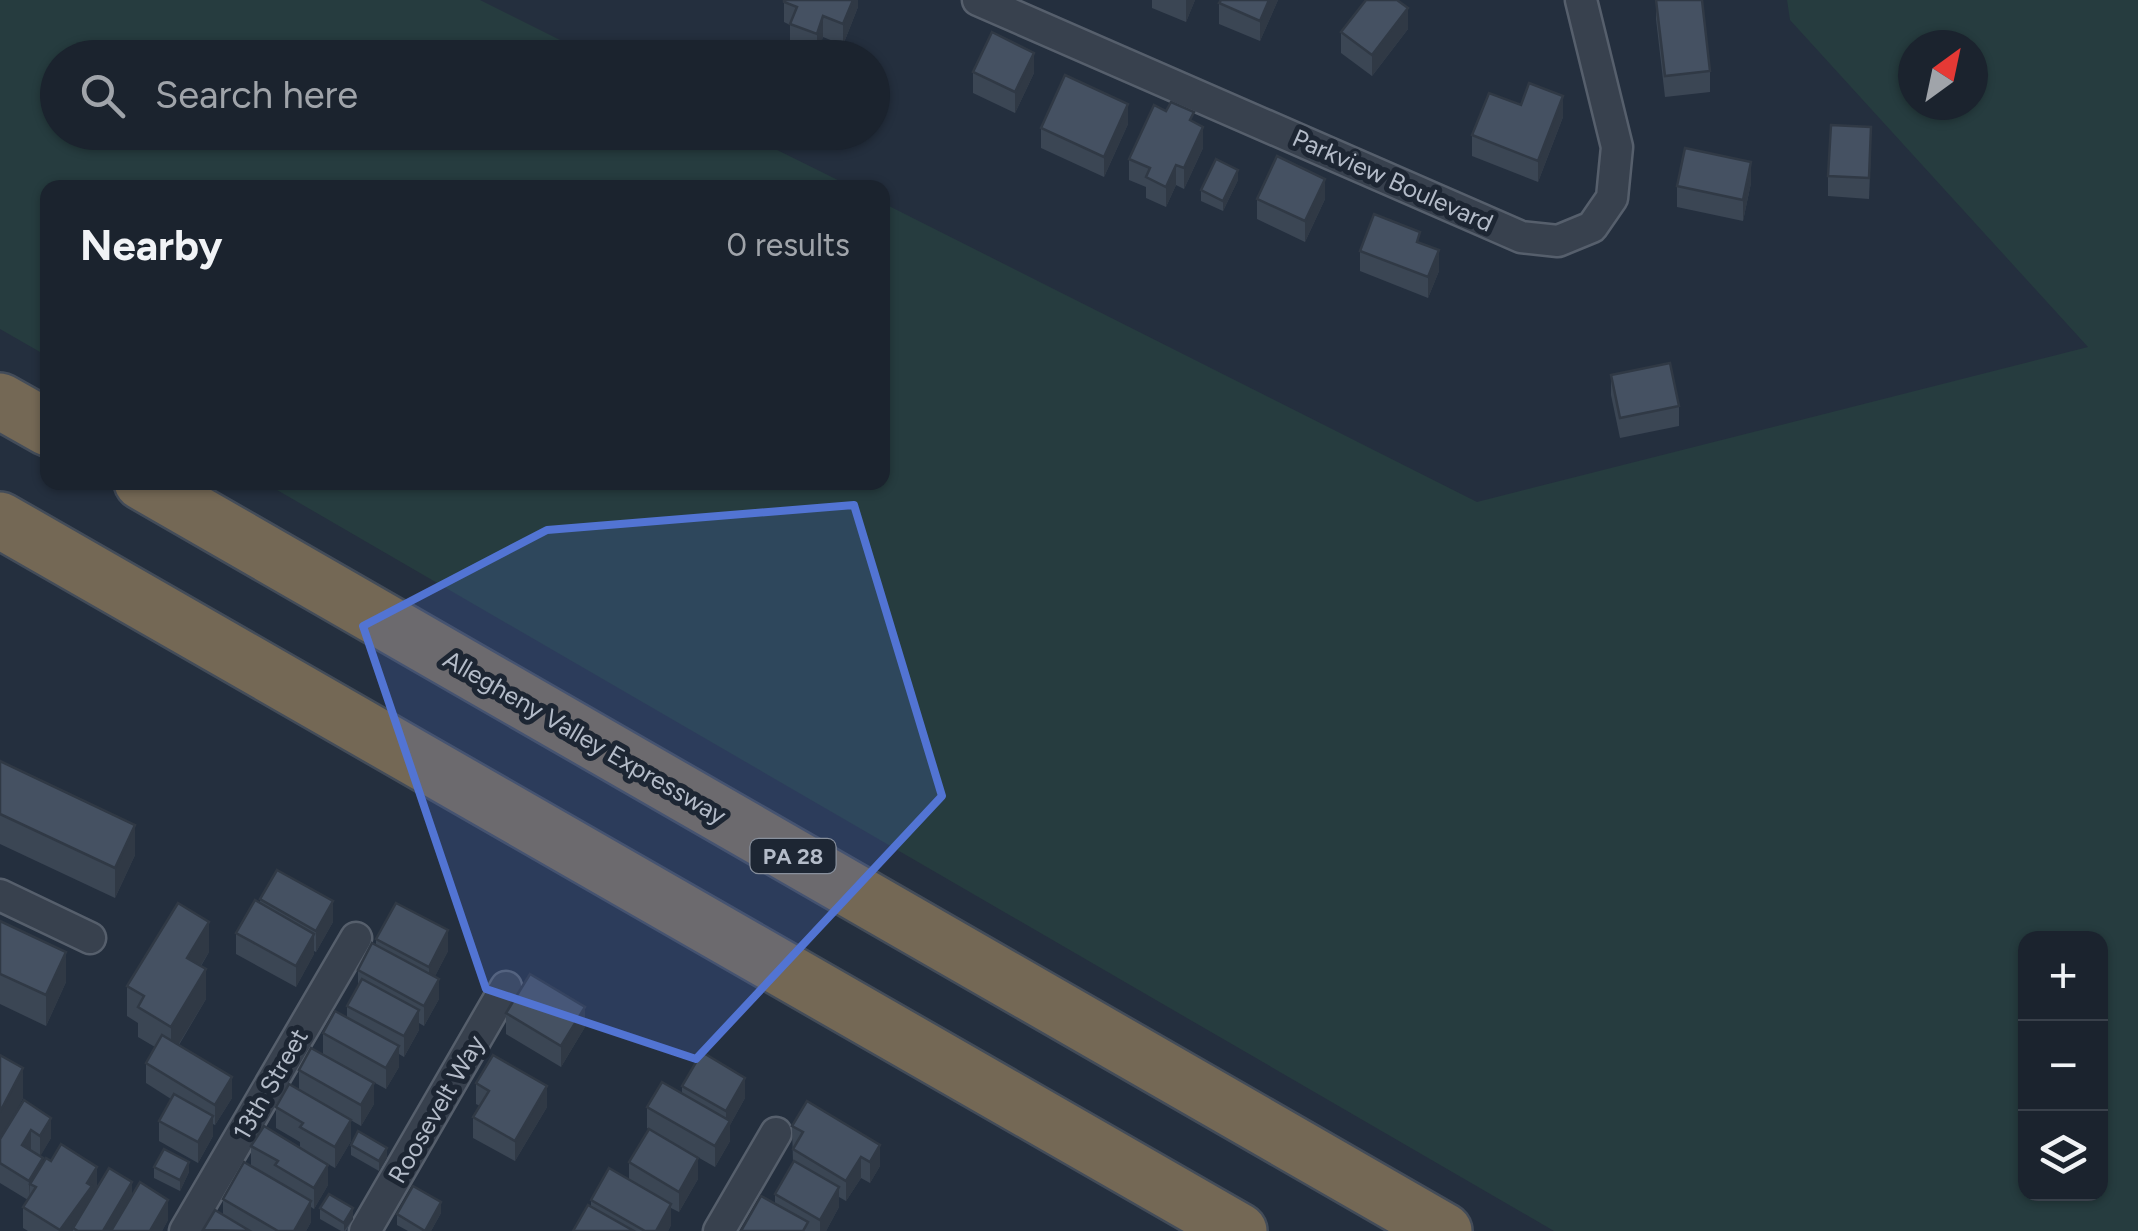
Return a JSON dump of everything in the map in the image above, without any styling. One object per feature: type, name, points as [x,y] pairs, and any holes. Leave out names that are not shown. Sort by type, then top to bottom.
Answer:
[{"type":"highway","points":[[0,401],[40,424]]},
{"type":"highway","name":"Allegheny Valley Expressway","points":[[156,490],[1444,1231]]},
{"type":"highway","points":[[0,520],[1239,1231]]},
{"type":"street","name":"Parkview Boulevard","points":[[978,0],[1521,237],[1558,241],[1592,226],[1612,198],[1617,147],[1581,0]]},
{"type":"street","points":[[0,895],[90,938]]},
{"type":"street","name":"13th Street","points":[[185,1231],[356,938]]},
{"type":"street","name":"Roosevelt Way","points":[[365,1231],[506,987]]},
{"type":"street","points":[[719,1231],[776,1133]]},
{"type":"highlighted area","points":[[854,505],[942,796],[696,1059],[486,989],[363,626],[547,530]]},
{"type":"green space","points":[[0,0],[480,0],[560,40],[40,40],[40,150],[777,150],[838,180],[40,180],[40,352],[0,329]]},
{"type":"green space","points":[[1787,0],[2138,0],[2138,1231],[1554,1231],[277,490],[890,490],[890,207],[1477,502],[2088,347],[1790,20]]},
{"type":"building","points":[[784,0],[853,0],[843,24],[823,16],[817,34],[790,24],[797,7]]},
{"type":"building","points":[[1269,0],[1260,21],[1219,3]]},
{"type":"building","points":[[1366,0],[1397,0],[1408,8],[1372,55],[1341,32]]},
{"type":"building","points":[[1656,0],[1702,0],[1710,71],[1665,76]]},
{"type":"building","points":[[992,32],[1034,53],[1015,92],[973,72]]},
{"type":"building","points":[[1065,75],[1128,104],[1104,157],[1041,128]]},
{"type":"building","points":[[1529,83],[1563,96],[1538,161],[1472,135],[1489,93],[1521,105]]},
{"type":"building","points":[[1171,102],[1194,112],[1190,120],[1203,127],[1184,168],[1176,165],[1166,187],[1146,177],[1150,168],[1129,159],[1154,105],[1166,111]]},
{"type":"building","points":[[1831,125],[1871,127],[1869,178],[1828,176]]},
{"type":"building","points":[[1685,148],[1751,162],[1743,200],[1677,186]]},
{"type":"building","points":[[1277,156],[1325,179],[1305,221],[1257,199]]},
{"type":"building","points":[[1216,159],[1238,170],[1223,201],[1201,190]]},
{"type":"building","points":[[1374,214],[1420,232],[1417,242],[1439,250],[1428,277],[1360,251]]},
{"type":"building","points":[[1670,363],[1679,406],[1620,418],[1611,375]]},
{"type":"building","points":[[0,761],[135,825],[115,868],[0,814]]},
{"type":"building","points":[[277,870],[333,901],[316,931],[260,899]]},
{"type":"building","points":[[255,900],[314,934],[296,966],[236,933]]},
{"type":"building","points":[[178,903],[209,922],[187,958],[206,969],[171,1027],[138,1007],[144,996],[127,986]]},
{"type":"building","points":[[396,903],[448,930],[429,967],[376,939]]},
{"type":"building","points":[[0,921],[66,952],[46,995],[0,974]]},
{"type":"building","points":[[372,943],[439,979],[424,1006],[358,970]]},
{"type":"building","points":[[530,974],[585,1007],[561,1046],[506,1013]]},
{"type":"building","points":[[362,979],[419,1010],[404,1036],[347,1006]]},
{"type":"building","points":[[335,1011],[399,1046],[386,1068],[323,1033]]},
{"type":"building","points":[[162,1035],[232,1077],[215,1105],[146,1063]]},
{"type":"building","points":[[311,1048],[374,1083],[361,1105],[299,1070]]},
{"type":"building","points":[[702,1052],[745,1078],[726,1111],[682,1086]]},
{"type":"building","points":[[0,1055],[23,1068],[0,1112]]},
{"type":"building","points":[[493,1055],[547,1086],[515,1141],[473,1117],[489,1091],[476,1083]]},
{"type":"building","points":[[662,1082],[730,1121],[715,1146],[647,1107]]},
{"type":"building","points":[[289,1084],[351,1120],[335,1147],[300,1127],[303,1123],[276,1107]]},
{"type":"building","points":[[174,1094],[213,1116],[198,1142],[159,1121]]},
{"type":"building","points":[[24,1100],[51,1118],[40,1136],[31,1130],[22,1145],[43,1158],[29,1181],[0,1163],[0,1139]]},
{"type":"building","points":[[807,1101],[880,1145],[870,1162],[861,1157],[846,1181],[793,1149],[803,1132],[792,1126]]},
{"type":"building","points":[[264,1126],[328,1165],[314,1188],[251,1146]]},
{"type":"building","points":[[649,1129],[698,1158],[679,1192],[629,1162]]},
{"type":"building","points":[[358,1131],[387,1148],[379,1161],[351,1145]]},
{"type":"building","points":[[61,1144],[97,1167],[87,1183],[92,1186],[60,1230],[23,1207],[36,1187],[30,1184],[46,1158],[51,1161]]},
{"type":"building","points":[[164,1149],[189,1162],[180,1180],[154,1167]]},
{"type":"building","points":[[794,1161],[839,1187],[820,1220],[775,1194]]},
{"type":"building","points":[[244,1162],[311,1201],[294,1231],[278,1231],[223,1199]]},
{"type":"building","points":[[109,1168],[132,1182],[103,1231],[78,1231],[73,1228]]},
{"type":"building","points":[[609,1168],[671,1204],[656,1231],[645,1231],[591,1200]]},
{"type":"building","points":[[140,1182],[168,1200],[150,1231],[111,1231]]},
{"type":"building","points":[[413,1186],[441,1202],[425,1231],[397,1214]]},
{"type":"building","points":[[329,1194],[353,1208],[344,1223],[320,1208]]},
{"type":"building","points":[[761,1196],[808,1222],[803,1231],[741,1231]]},
{"type":"building","points":[[588,1205],[634,1231],[573,1231]]},
{"type":"building","points":[[215,1210],[250,1231],[203,1230]]}]
